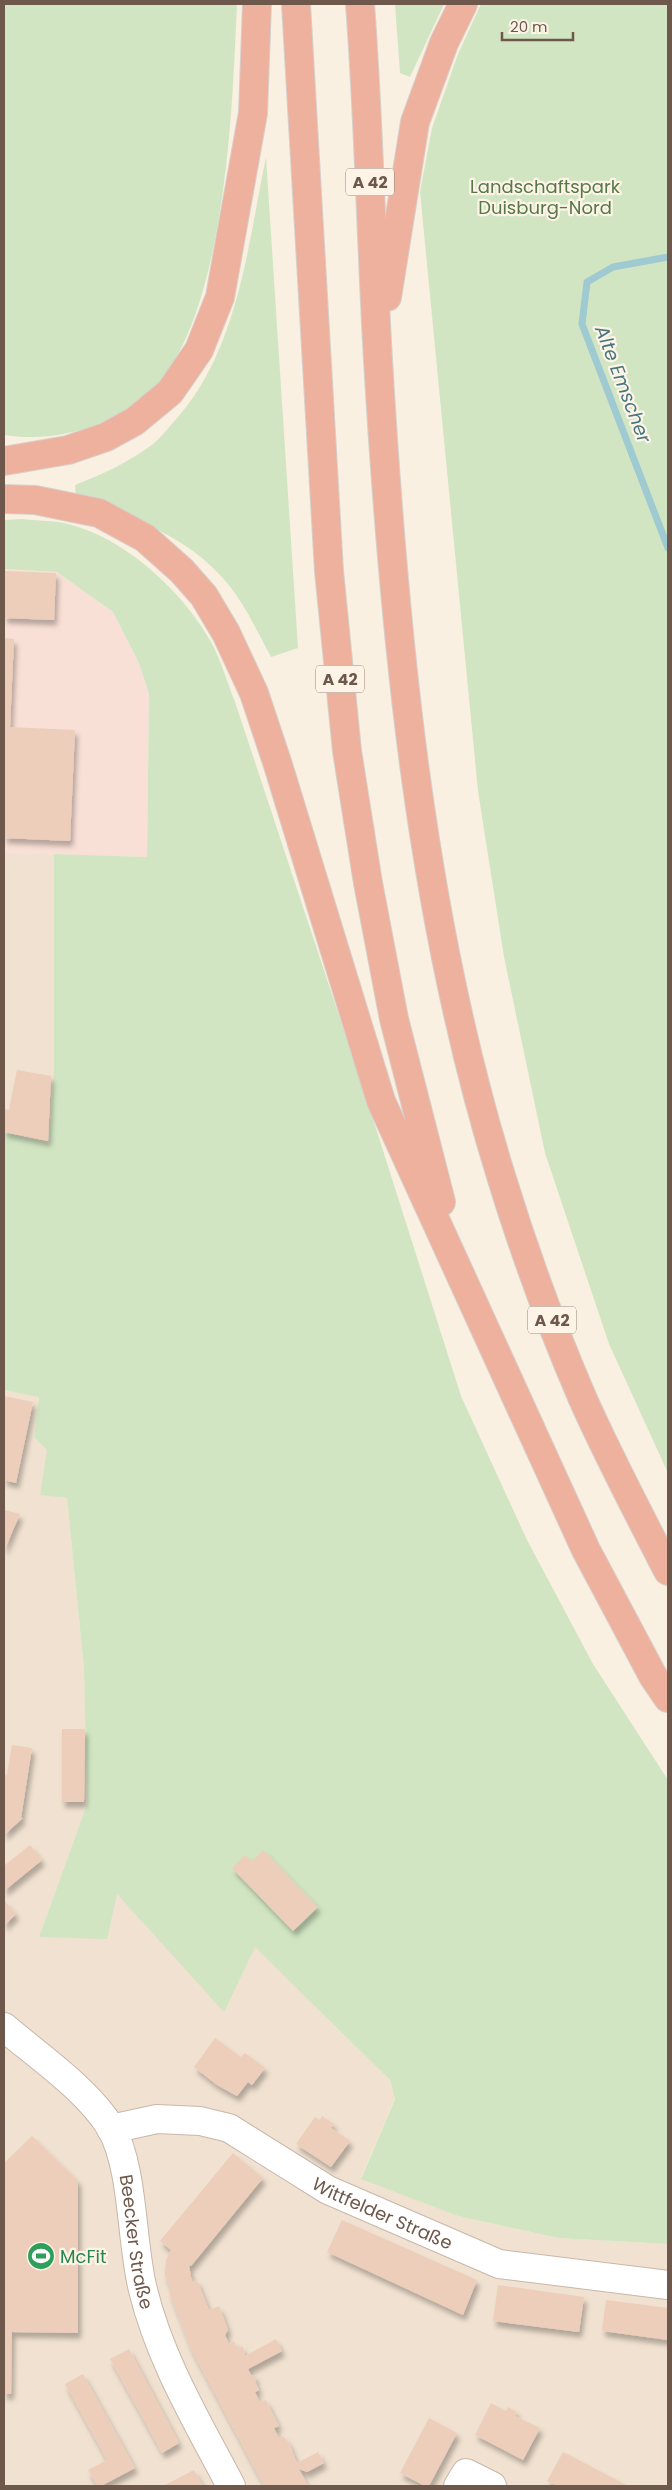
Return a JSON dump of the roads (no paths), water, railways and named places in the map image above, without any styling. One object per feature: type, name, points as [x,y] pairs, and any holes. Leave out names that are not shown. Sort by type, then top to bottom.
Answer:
[{"type":"highway","points":[[4,461],[68,450],[106,437],[134,421],[170,392],[199,350],[220,297],[253,113],[257,4]]},
{"type":"highway","name":"A 42","points":[[296,4],[329,571],[347,750],[368,883],[394,1019],[441,1203],[488,1338],[586,1550],[653,1676],[668,1698]]},
{"type":"highway","name":"A 42","points":[[360,4],[378,360],[397,621],[420,798],[440,927],[468,1056],[500,1175],[538,1287],[582,1397],[668,1571]]},
{"type":"highway","points":[[378,360],[415,122],[444,42],[463,4]]},
{"type":"highway","points":[[4,447],[36,455]]},
{"type":"highway","points":[[4,499],[35,500],[99,513],[145,538],[182,571],[204,596],[222,626],[254,693],[278,764],[381,1101],[488,1338]]},
{"type":"street","name":"Beecker Straße","points":[[4,2027],[89,2100],[111,2129],[123,2163],[142,2289],[154,2329],[174,2378],[231,2486]]},
{"type":"street","name":"Wittfelder Straße","points":[[111,2129],[157,2119],[200,2121],[229,2128],[328,2190],[499,2264],[668,2285]]},
{"type":"street","points":[[458,2486],[466,2473],[492,2486]]},
{"type":"waterway","name":"Alte Emscher","points":[[668,257],[613,267],[587,282],[582,324],[668,548]]},
{"type":"place","name":"McFit","points":[[41,2256]]},
{"type":"park label","name":"Landschaftspark Duisburg-Nord","points":[[545,196]]}]
